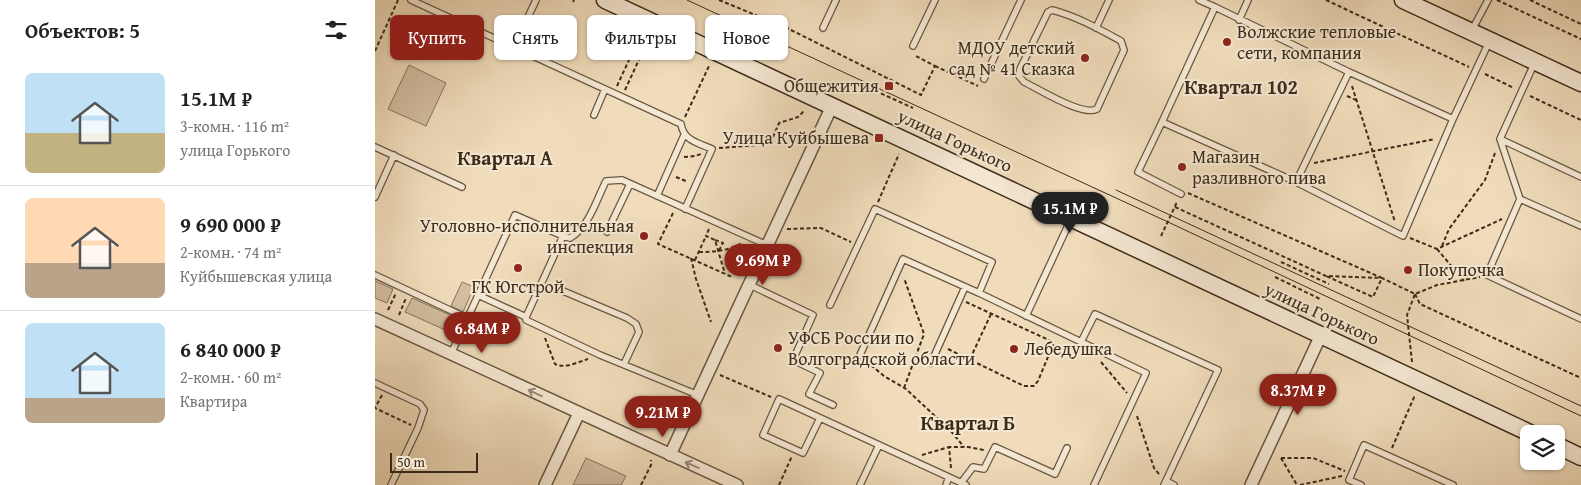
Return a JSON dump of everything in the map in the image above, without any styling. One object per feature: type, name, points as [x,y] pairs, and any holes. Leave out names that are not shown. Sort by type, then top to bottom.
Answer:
[{"type":"street","name":"улица Горького","points":[[605,0],[832,99],[1071,217],[1520,428]]},
{"type":"street","points":[[1403,0],[1581,83]]},
{"type":"street","points":[[670,455],[832,99]]},
{"type":"street","points":[[375,319],[737,485]]},
{"type":"street","points":[[1251,485],[1321,335]]},
{"type":"street","points":[[545,485],[579,413]]},
{"type":"street","points":[[1565,449],[1581,456]]},
{"type":"lane","points":[[411,0],[494,38]]},
{"type":"lane","points":[[529,15],[536,0]]},
{"type":"lane","points":[[823,28],[836,0]]},
{"type":"lane","points":[[913,46],[935,0]]},
{"type":"lane","points":[[985,79],[1021,0]]},
{"type":"lane","points":[[1096,28],[1109,0]]},
{"type":"lane","points":[[1199,0],[1349,74],[1453,119]]},
{"type":"lane","points":[[1239,20],[1248,0]]},
{"type":"lane","points":[[1471,32],[1488,0]]},
{"type":"lane","points":[[1181,194],[1137,172],[1215,7]]},
{"type":"lane","points":[[1052,10],[1061,12],[1096,28],[1121,41],[1124,50],[1097,109],[1092,112],[1081,110],[1024,82],[1019,76],[1020,69],[1048,12],[1052,10]]},
{"type":"lane","points":[[1162,122],[1296,182],[1401,235],[1490,40]]},
{"type":"lane","points":[[542,60],[681,124],[684,135],[657,196]]},
{"type":"lane","points":[[1535,62],[1500,139],[1521,199],[1581,226]]},
{"type":"lane","points":[[1296,182],[1349,74]]},
{"type":"lane","points":[[594,115],[605,89]]},
{"type":"lane","points":[[684,135],[710,148],[685,209]]},
{"type":"lane","points":[[1500,139],[1581,178]]},
{"type":"lane","points":[[375,146],[462,187]]},
{"type":"lane","points":[[375,196],[394,155]]},
{"type":"lane","points":[[451,354],[515,216],[570,238],[581,231],[606,181],[621,180],[767,245]]},
{"type":"lane","points":[[607,232],[630,184]]},
{"type":"lane","points":[[1521,199],[1487,275],[1581,319]]},
{"type":"lane","points":[[830,305],[875,209],[992,262],[979,293]]},
{"type":"lane","points":[[1027,316],[1071,217]]},
{"type":"lane","points":[[525,317],[563,236]]},
{"type":"lane","points":[[860,355],[903,259],[1146,373],[1093,485]]},
{"type":"lane","points":[[375,275],[467,318]]},
{"type":"lane","points":[[749,285],[813,315],[793,360],[819,372],[809,394],[833,405]]},
{"type":"lane","points":[[931,363],[965,287]]},
{"type":"lane","points":[[563,291],[627,318],[636,324],[639,332],[624,364]]},
{"type":"lane","points":[[478,295],[525,317],[526,320],[540,327],[698,395]]},
{"type":"lane","points":[[1081,342],[1095,314],[1218,370],[1165,483],[1174,485]]},
{"type":"lane","points":[[375,383],[419,404],[424,410],[419,428],[391,485]]},
{"type":"lane","points":[[820,418],[803,453],[763,435],[779,399],[964,484],[973,467],[984,469],[995,447],[1055,474],[1067,448]]},
{"type":"lane","points":[[860,485],[879,445]]},
{"type":"lane","points":[[1361,485],[1349,480],[1364,446],[1453,485]]},
{"type":"lane","points":[[946,485],[950,478]]},
{"type":"path","points":[[375,51],[398,0]]},
{"type":"path","points":[[719,0],[787,28],[921,95],[935,66]]},
{"type":"path","points":[[1326,0],[1581,120]]},
{"type":"path","points":[[1496,0],[1581,39]]},
{"type":"path","points":[[1530,0],[1581,24]]},
{"type":"path","points":[[913,46],[910,53],[935,66],[981,87],[985,79]]},
{"type":"path","points":[[613,93],[629,60]]},
{"type":"path","points":[[622,97],[639,60]]},
{"type":"path","points":[[681,124],[709,66]]},
{"type":"path","points":[[1349,74],[1401,235],[1437,249],[1464,281]]},
{"type":"path","points":[[832,99],[856,82],[913,108]]},
{"type":"path","points":[[674,158],[695,156],[710,148],[770,144],[779,123],[798,117],[805,110]]},
{"type":"path","points":[[1305,165],[1445,138]]},
{"type":"path","points":[[1443,246],[1449,229],[1485,180],[1500,139]]},
{"type":"path","points":[[875,209],[899,154]]},
{"type":"path","points":[[667,173],[695,186]]},
{"type":"path","points":[[1161,236],[1181,194],[1185,191],[1415,294],[1420,304],[1581,378]]},
{"type":"path","points":[[676,205],[659,244],[732,277]]},
{"type":"path","points":[[1175,208],[1373,297],[1381,278]]},
{"type":"path","points":[[1437,249],[1513,214]]},
{"type":"path","points":[[695,260],[713,221]]},
{"type":"path","points":[[785,229],[821,228],[858,245]]},
{"type":"path","points":[[706,236],[723,243],[718,252]]},
{"type":"path","points":[[699,252],[718,252],[734,247],[751,238]]},
{"type":"path","points":[[715,240],[725,274]]},
{"type":"path","points":[[691,258],[711,322]]},
{"type":"path","points":[[1281,262],[1329,284]]},
{"type":"path","points":[[900,266],[924,334],[904,388]]},
{"type":"path","points":[[1412,366],[1407,315],[1415,294],[1437,286],[1487,275]]},
{"type":"path","points":[[1326,276],[1381,278]]},
{"type":"path","points":[[1275,277],[1320,299]]},
{"type":"path","points":[[388,310],[399,286]]},
{"type":"path","points":[[399,315],[409,291]]},
{"type":"path","points":[[939,344],[1024,386],[1034,386],[1038,381],[1053,345],[1051,341],[960,299]]},
{"type":"path","points":[[970,359],[991,314]]},
{"type":"path","points":[[540,327],[555,364],[559,366],[572,364],[600,354]]},
{"type":"path","points":[[860,355],[884,376],[904,388],[944,425],[963,447]]},
{"type":"path","points":[[718,374],[778,401]]},
{"type":"path","points":[[386,388],[375,408],[419,428]]},
{"type":"path","points":[[1388,456],[1415,394],[1415,390]]},
{"type":"path","points":[[949,447],[950,478]]},
{"type":"path","points":[[910,459],[949,447],[963,447],[993,452]]},
{"type":"path","points":[[779,485],[795,449]]},
{"type":"path","points":[[641,485],[651,465],[651,458]]},
{"type":"path","points":[[1281,458],[1313,458],[1352,473],[1299,485],[1281,458]]},
{"type":"shaded area","points":[[409,65],[446,83],[426,126],[388,109]]},
{"type":"shaded area","points":[[375,281],[393,289],[387,303],[375,298]]},
{"type":"shaded area","points":[[462,282],[474,287],[463,312],[451,306]]},
{"type":"shaded area","points":[[412,298],[459,319],[452,333],[405,312]]},
{"type":"shaded area","points":[[586,458],[626,476],[621,485],[573,485]]},
{"type":"tram line","points":[[687,0],[1168,222],[1581,416]]},
{"type":"tram line","points":[[1116,190],[1581,406]]},
{"type":"place","name":"Волжские тепловые сети, компания","points":[[1227,42]]},
{"type":"place","name":"МДОУ детский сад № 41 Сказка","points":[[1085,58]]},
{"type":"place","name":"Общежития","points":[[889,86]]},
{"type":"place","name":"Улица Куйбышева","points":[[879,138]]},
{"type":"place","name":"Магазин разливного пива","points":[[1182,167]]},
{"type":"place","name":"Уголовно-исполнительная инспекция","points":[[644,236]]},
{"type":"place","name":"ГК Югстрой","points":[[518,268]]},
{"type":"place","name":"Покупочка","points":[[1408,270]]},
{"type":"place","name":"УФСБ России по Волгоградской области","points":[[778,348]]},
{"type":"place","name":"Лебедушка","points":[[1014,349]]},
{"type":"district","name":"Квартал 102","points":[[1241,87]]},
{"type":"district","name":"Квартал А","points":[[505,158]]},
{"type":"district","name":"Квартал Б","points":[[968,423]]}]
